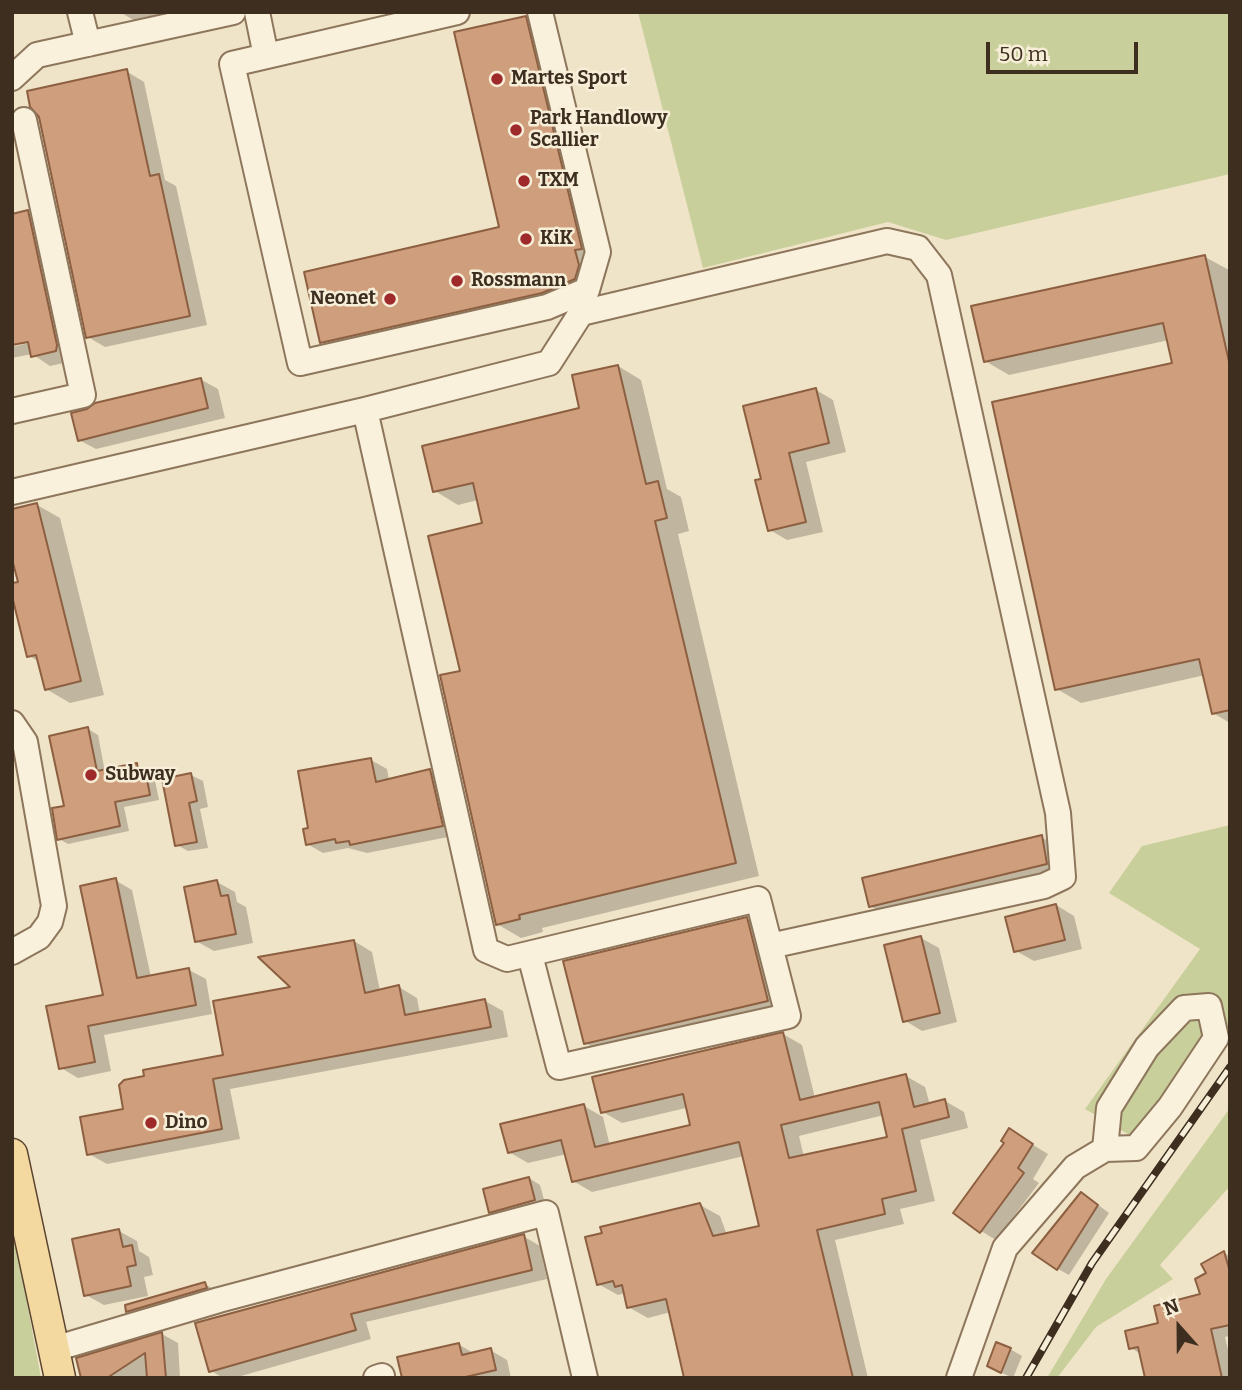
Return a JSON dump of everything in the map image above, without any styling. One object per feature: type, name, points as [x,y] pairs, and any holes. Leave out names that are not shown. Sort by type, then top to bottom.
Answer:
[{"type":"main road","points":[[12,1154],[57,1363]]},
{"type":"street","points":[[80,12],[88,44]]},
{"type":"street","points":[[12,78],[37,55],[233,12]]},
{"type":"street","points":[[257,12],[266,56]]},
{"type":"street","points":[[457,12],[232,64],[300,363],[547,307],[587,290],[598,252],[540,12]]},
{"type":"street","points":[[12,411],[83,395],[24,120]]},
{"type":"street","points":[[12,492],[365,410],[549,363],[581,313],[887,240],[918,248],[940,275],[1058,813],[1063,877],[1044,886],[770,946]]},
{"type":"street","points":[[365,410],[486,950],[507,959],[530,955],[758,899],[788,1016],[559,1067],[530,955]]},
{"type":"street","points":[[12,723],[25,742],[54,906],[50,922],[39,937],[12,952]]},
{"type":"street","points":[[959,1378],[1005,1248],[1075,1167],[1105,1149],[1136,1148],[1170,1107],[1216,1038],[1209,1006],[1185,1008],[1147,1046],[1109,1108],[1105,1149]]},
{"type":"street","points":[[57,1363],[219,1300],[545,1213],[585,1378]]},
{"type":"green space","points":[[638,12],[1230,12],[1230,174],[946,240],[888,222],[703,268]]},
{"type":"green space","points":[[1230,825],[1230,1040],[1152,1148],[1085,1109],[1200,949],[1109,893],[1142,846]]},
{"type":"green space","points":[[1230,1108],[1230,1186],[1160,1265],[1173,1279],[1096,1327],[1057,1378],[1047,1378],[1106,1279]]},
{"type":"green space","points":[[12,1223],[13,1227],[41,1378],[12,1378]]},
{"type":"building","name":"Park Handlowy Scallier","points":[[526,16],[582,249],[575,250],[579,265],[575,279],[542,293],[320,343],[304,272],[499,227],[454,32]]},
{"type":"building","points":[[127,69],[150,176],[159,174],[190,316],[86,338],[39,117],[30,107],[27,91]]},
{"type":"building","points":[[28,210],[57,345],[56,351],[31,357],[28,342],[12,345],[12,214]]},
{"type":"building","points":[[1205,255],[1230,366],[1230,710],[1212,714],[1199,659],[1055,690],[992,402],[1172,363],[1163,323],[984,362],[971,306]]},
{"type":"building","points":[[618,365],[646,484],[658,481],[667,518],[655,521],[736,863],[519,915],[520,919],[496,925],[440,675],[460,671],[428,536],[482,523],[473,483],[433,492],[422,446],[579,408],[572,375]]},
{"type":"building","points":[[201,378],[208,408],[78,441],[71,413],[87,409],[95,403]]},
{"type":"building","points":[[816,388],[829,443],[789,453],[806,522],[768,531],[755,480],[761,479],[743,406]]},
{"type":"building","points":[[37,503],[81,681],[45,690],[36,655],[27,657],[12,596],[12,583],[18,582],[12,559],[12,509]]},
{"type":"building","points":[[88,727],[97,771],[137,763],[138,770],[145,769],[150,795],[115,802],[120,826],[57,840],[52,808],[64,806],[49,736]]},
{"type":"building","points":[[371,758],[376,782],[430,769],[443,826],[350,845],[349,841],[336,843],[335,839],[306,845],[303,829],[308,828],[298,771]]},
{"type":"building","points":[[191,773],[197,801],[189,803],[197,842],[175,846],[162,779]]},
{"type":"building","points":[[1042,835],[1047,864],[869,907],[862,878]]},
{"type":"building","points":[[116,878],[137,978],[189,968],[196,1005],[88,1026],[95,1062],[59,1069],[46,1006],[103,995],[80,886]]},
{"type":"building","points":[[217,880],[221,896],[228,895],[236,934],[195,942],[184,887]]},
{"type":"building","points":[[1056,904],[1065,940],[1014,952],[1005,917]]},
{"type":"building","points":[[747,917],[768,1001],[584,1044],[563,961]]},
{"type":"building","points":[[921,936],[940,1013],[903,1022],[884,945]]},
{"type":"building","points":[[354,940],[365,993],[399,985],[405,1015],[485,999],[491,1027],[213,1079],[222,1129],[87,1155],[80,1117],[123,1109],[119,1085],[124,1080],[144,1076],[143,1070],[223,1055],[213,1001],[290,987],[258,957]]},
{"type":"building","points":[[783,1032],[800,1100],[906,1074],[914,1107],[945,1099],[949,1117],[902,1129],[916,1191],[882,1199],[885,1214],[817,1230],[853,1378],[684,1378],[666,1299],[627,1308],[622,1285],[615,1287],[613,1281],[597,1285],[585,1237],[602,1233],[600,1227],[700,1203],[713,1236],[759,1226],[739,1142],[572,1182],[561,1140],[508,1153],[500,1124],[584,1104],[595,1147],[690,1125],[683,1094],[601,1113],[592,1077]],"holes":[[[879,1102],[887,1137],[789,1158],[781,1125]]]},
{"type":"building","points":[[1009,1128],[1033,1144],[1018,1168],[1024,1173],[980,1233],[953,1213],[1004,1143],[1001,1141]]},
{"type":"building","points":[[529,1177],[535,1200],[489,1213],[483,1189]]},
{"type":"building","points":[[1081,1192],[1098,1205],[1057,1270],[1032,1253]]},
{"type":"building","points":[[119,1229],[123,1247],[132,1245],[136,1265],[127,1267],[131,1286],[84,1296],[72,1239]]},
{"type":"building","points":[[524,1234],[532,1270],[351,1314],[356,1330],[209,1372],[195,1323]]},
{"type":"building","points":[[1224,1251],[1230,1272],[1230,1325],[1211,1329],[1222,1378],[1145,1378],[1138,1347],[1129,1349],[1125,1331],[1158,1323],[1154,1306],[1200,1294],[1195,1279],[1206,1273],[1201,1264]]},
{"type":"building","points":[[205,1282],[207,1288],[126,1312],[125,1305]]},
{"type":"building","points":[[162,1332],[166,1378],[147,1378],[145,1353],[107,1378],[81,1378],[76,1358]]},
{"type":"building","points":[[996,1342],[1011,1348],[1001,1373],[987,1366]]},
{"type":"building","points":[[459,1343],[462,1355],[491,1348],[496,1370],[461,1378],[402,1378],[397,1357]]},
{"type":"railway","points":[[1026,1378],[1092,1263],[1230,1067]]},
{"type":"place","name":"Martes Sport","points":[[497,79]]},
{"type":"place","name":"Park Handlowy Scallier","points":[[516,130]]},
{"type":"place","name":"TXM","points":[[524,181]]},
{"type":"place","name":"KiK","points":[[526,239]]},
{"type":"place","name":"Rossmann","points":[[457,281]]},
{"type":"place","name":"Neonet","points":[[390,299]]},
{"type":"place","name":"Subway","points":[[91,775]]},
{"type":"place","name":"Dino","points":[[151,1123]]}]
